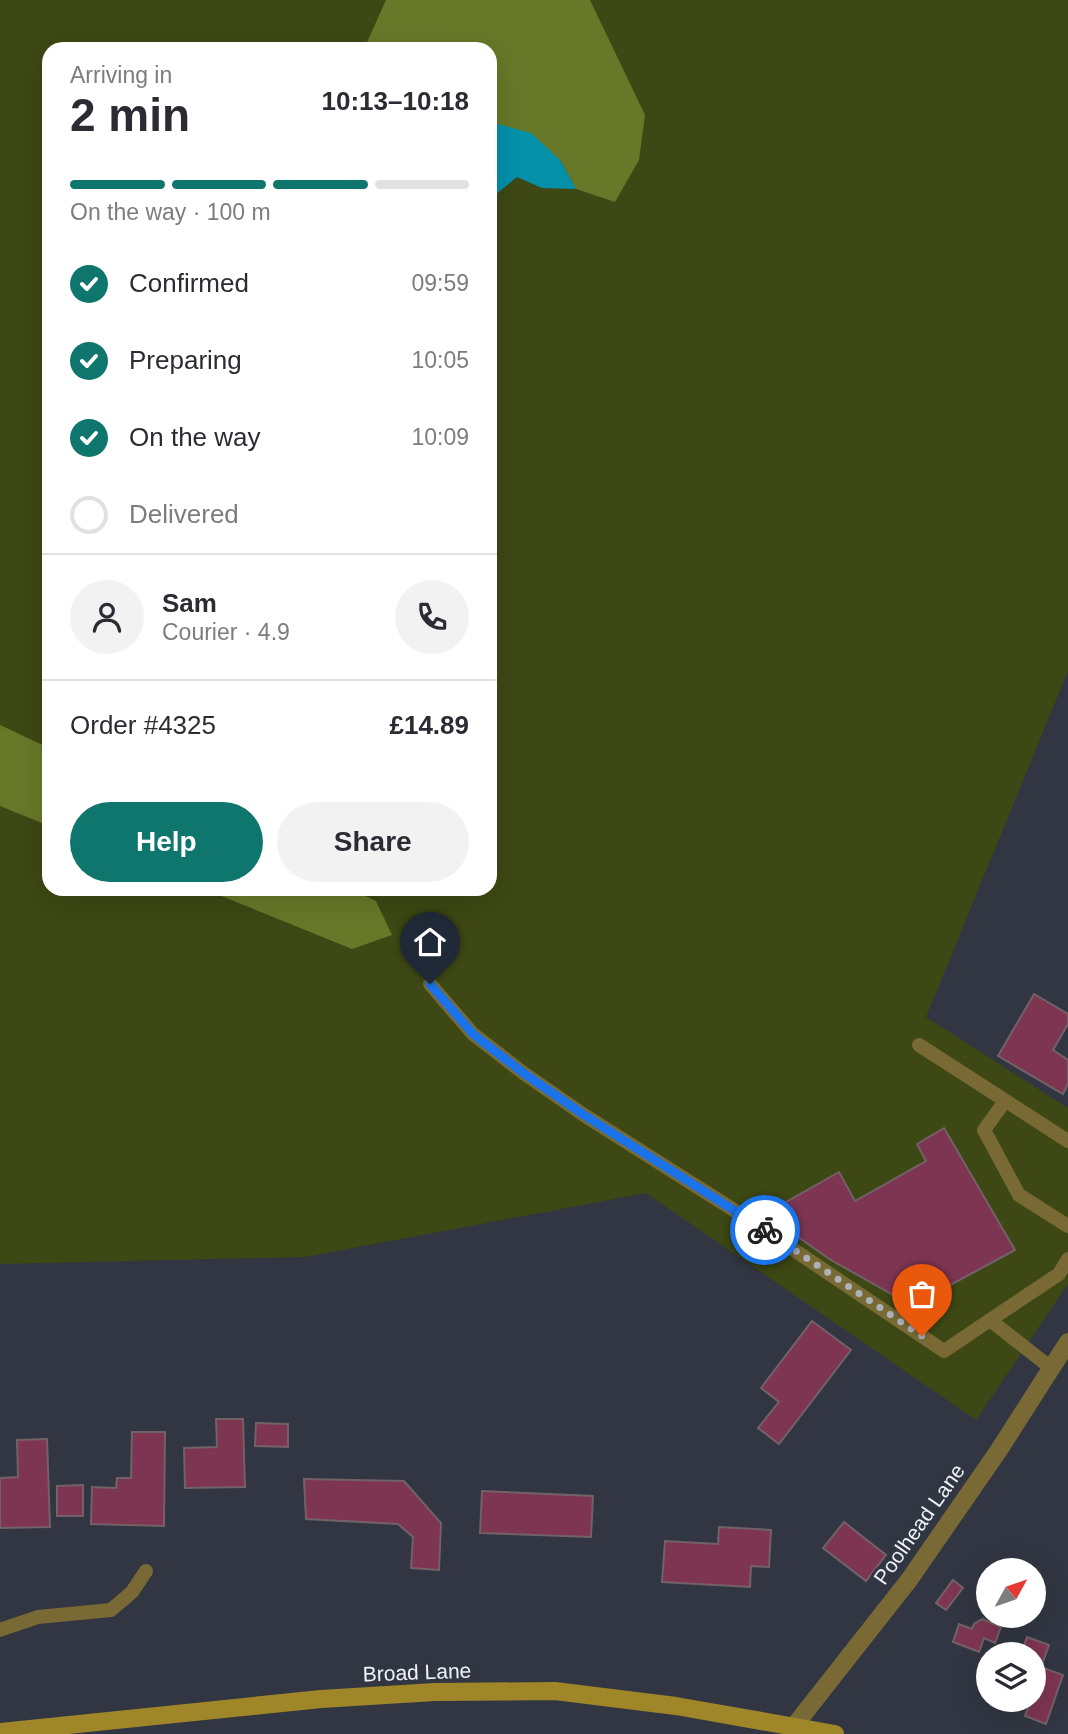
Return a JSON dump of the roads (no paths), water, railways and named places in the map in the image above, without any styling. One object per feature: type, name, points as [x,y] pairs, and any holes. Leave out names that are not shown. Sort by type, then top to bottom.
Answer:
[{"type":"main road","name":"Broad Lane","points":[[0,1732],[321,1699],[435,1692],[555,1691],[676,1706],[835,1734]]},
{"type":"street","name":"Poolhead Lane","points":[[795,1725],[909,1580],[999,1450],[1068,1342]]},
{"type":"lane","points":[[430,984],[473,1034],[522,1072],[944,1351],[1059,1274],[1068,1259]]},
{"type":"lane","points":[[919,1045],[1068,1141]]},
{"type":"lane","points":[[1005,1101],[984,1130],[1020,1195],[1068,1226]]},
{"type":"lane","points":[[990,1320],[1051,1368]]},
{"type":"lane","points":[[0,1630],[38,1617],[111,1610],[132,1592],[146,1571]]},
{"type":"water","points":[[497,124],[531,133],[560,160],[576,189],[542,188],[517,177],[497,193]]}]
